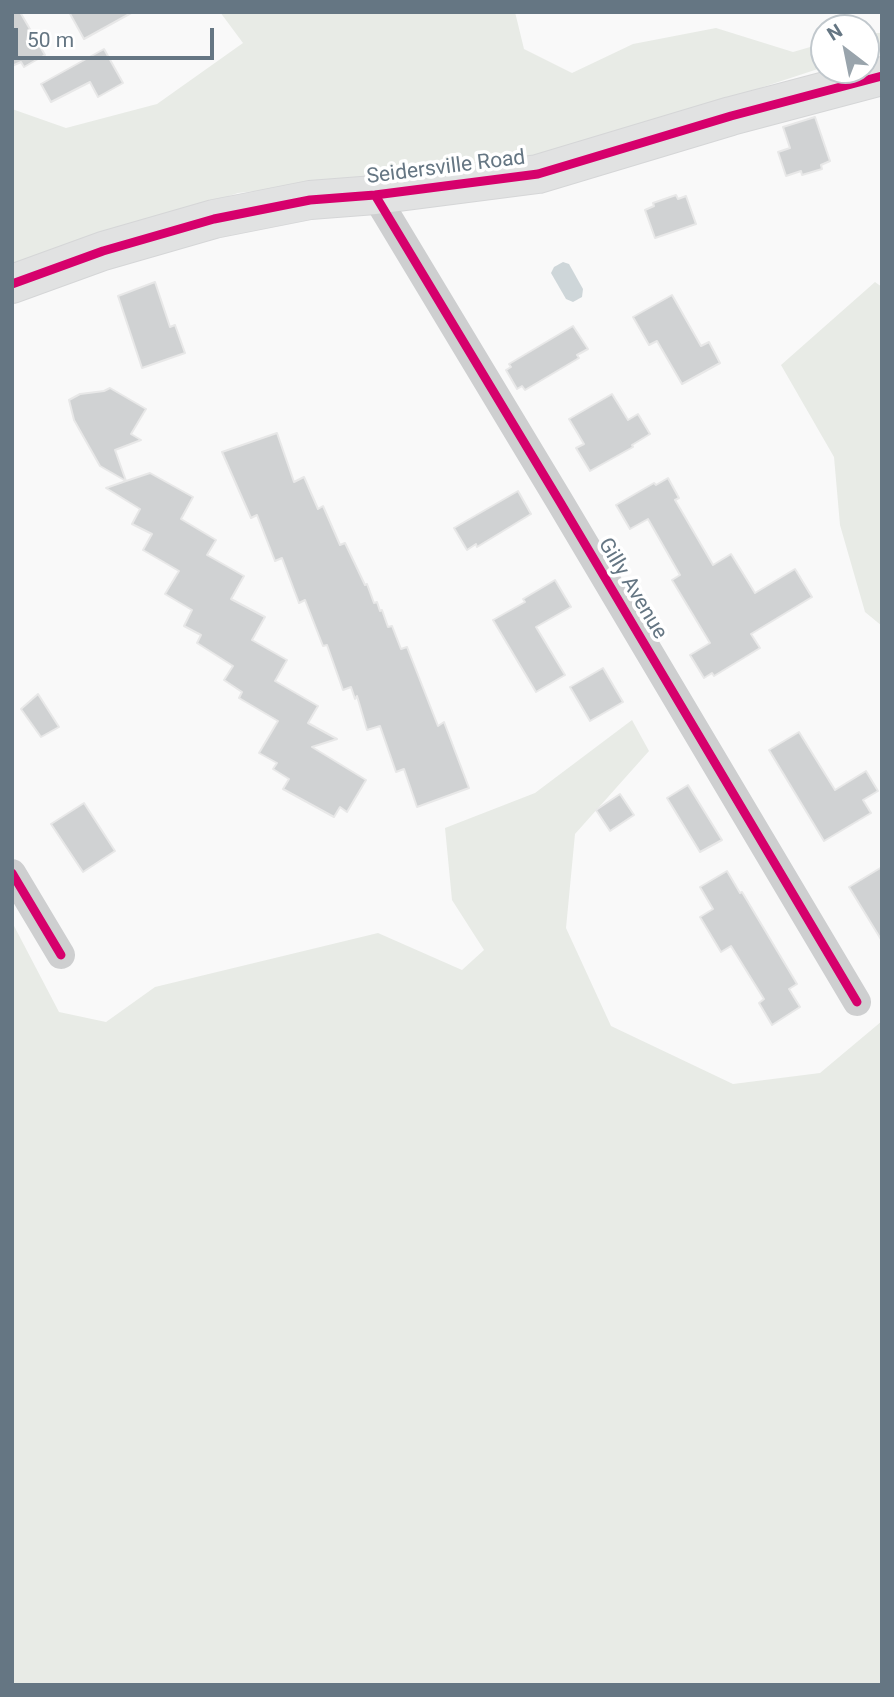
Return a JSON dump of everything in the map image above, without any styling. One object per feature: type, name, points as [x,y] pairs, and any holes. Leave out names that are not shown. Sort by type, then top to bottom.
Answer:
[{"type":"street","name":"Seidersville Road","points":[[12,285],[103,251],[214,219],[310,200],[374,195],[538,174],[731,116],[882,76]]},
{"type":"street","name":"Gilly Avenue","points":[[374,195],[857,1002]]},
{"type":"street","points":[[12,873],[61,956]]},
{"type":"shaded area","points":[[220,12],[515,12],[524,49],[572,73],[633,44],[716,28],[793,52],[810,47],[810,72],[547,158],[238,193],[12,268],[12,109],[66,128],[157,104],[243,43]]},
{"type":"shaded area","points":[[880,33],[882,33],[880,52]]},
{"type":"shaded area","points":[[563,262],[569,264],[583,289],[582,297],[573,302],[566,299],[551,273],[554,267]]},
{"type":"shaded area","points":[[875,282],[882,287],[882,626],[865,612],[840,525],[834,457],[781,365]]},
{"type":"shaded area","points":[[632,720],[649,751],[575,834],[566,928],[611,1026],[733,1084],[820,1073],[882,1021],[882,1685],[12,1685],[12,922],[59,1012],[106,1022],[155,987],[378,933],[462,970],[484,950],[452,900],[445,828],[535,793]]},
{"type":"building","points":[[12,12],[20,12],[45,55],[24,67],[21,62],[12,66]]},
{"type":"building","points":[[69,12],[133,12],[84,39]]},
{"type":"building","points":[[104,49],[123,83],[98,97],[90,82],[51,102],[41,84]]},
{"type":"building","points":[[815,117],[830,161],[821,165],[822,169],[786,176],[778,152],[790,148],[783,127]]},
{"type":"building","points":[[676,195],[678,199],[686,196],[696,224],[655,238],[645,210],[654,206],[653,203]]},
{"type":"building","points":[[155,282],[170,327],[175,325],[185,353],[142,368],[118,296]]},
{"type":"building","points":[[672,295],[701,346],[709,342],[720,363],[682,384],[657,341],[649,345],[633,317]]},
{"type":"building","points":[[573,326],[588,349],[577,355],[579,358],[525,390],[522,386],[517,389],[506,370],[511,367],[509,364]]},
{"type":"building","points":[[110,388],[146,409],[131,434],[141,440],[115,450],[126,481],[100,466],[74,420],[69,400],[80,394]]},
{"type":"building","points":[[612,394],[628,420],[638,414],[650,434],[632,445],[633,447],[590,471],[576,448],[584,444],[569,419]]},
{"type":"building","points":[[277,433],[294,482],[304,477],[318,509],[323,506],[340,545],[345,543],[374,603],[377,602],[380,611],[382,610],[388,627],[392,626],[401,649],[407,647],[438,726],[444,722],[469,788],[417,807],[404,769],[396,772],[380,726],[367,730],[357,696],[355,699],[351,687],[343,690],[327,645],[323,646],[305,600],[299,603],[282,558],[275,561],[257,515],[251,518],[222,452]]},
{"type":"building","points":[[150,473],[193,497],[181,519],[216,540],[207,555],[244,576],[231,599],[265,617],[252,640],[287,660],[275,681],[318,706],[308,723],[337,739],[312,747],[366,780],[347,812],[340,807],[334,817],[283,789],[289,779],[273,769],[277,763],[259,753],[278,721],[239,698],[242,692],[224,680],[233,666],[197,643],[201,635],[184,626],[192,610],[165,594],[179,571],[143,550],[152,534],[132,524],[140,509],[106,488]]},
{"type":"building","points":[[668,478],[679,498],[675,500],[713,565],[731,554],[755,593],[795,569],[812,597],[751,634],[760,648],[714,676],[712,673],[704,678],[690,655],[710,643],[672,580],[680,575],[648,519],[630,529],[616,505]]},
{"type":"building","points":[[518,491],[531,514],[477,547],[476,544],[467,550],[454,528]]},
{"type":"building","points":[[555,580],[571,607],[536,627],[565,675],[536,692],[493,620],[525,602],[523,599]]},
{"type":"building","points":[[603,668],[623,702],[590,721],[570,687]]},
{"type":"building","points":[[38,694],[59,727],[41,737],[21,709]]},
{"type":"building","points":[[799,732],[835,790],[866,771],[878,791],[863,800],[871,813],[824,841],[769,750]]},
{"type":"building","points":[[688,785],[722,840],[700,852],[667,798]]},
{"type":"building","points":[[620,794],[634,815],[610,831],[596,810]]},
{"type":"building","points":[[84,803],[115,851],[83,872],[51,824]]},
{"type":"building","points":[[882,867],[882,941],[849,887]]},
{"type":"building","points":[[727,871],[797,984],[789,989],[800,1007],[772,1025],[759,1003],[764,999],[731,946],[721,952],[700,917],[713,909],[700,887]]},
{"type":"cycle path","points":[[12,284],[103,251],[214,219],[310,200],[375,195],[538,174],[731,116],[882,76]]},
{"type":"cycle path","points":[[375,195],[857,1002]]},
{"type":"cycle path","points":[[12,873],[61,955]]}]
